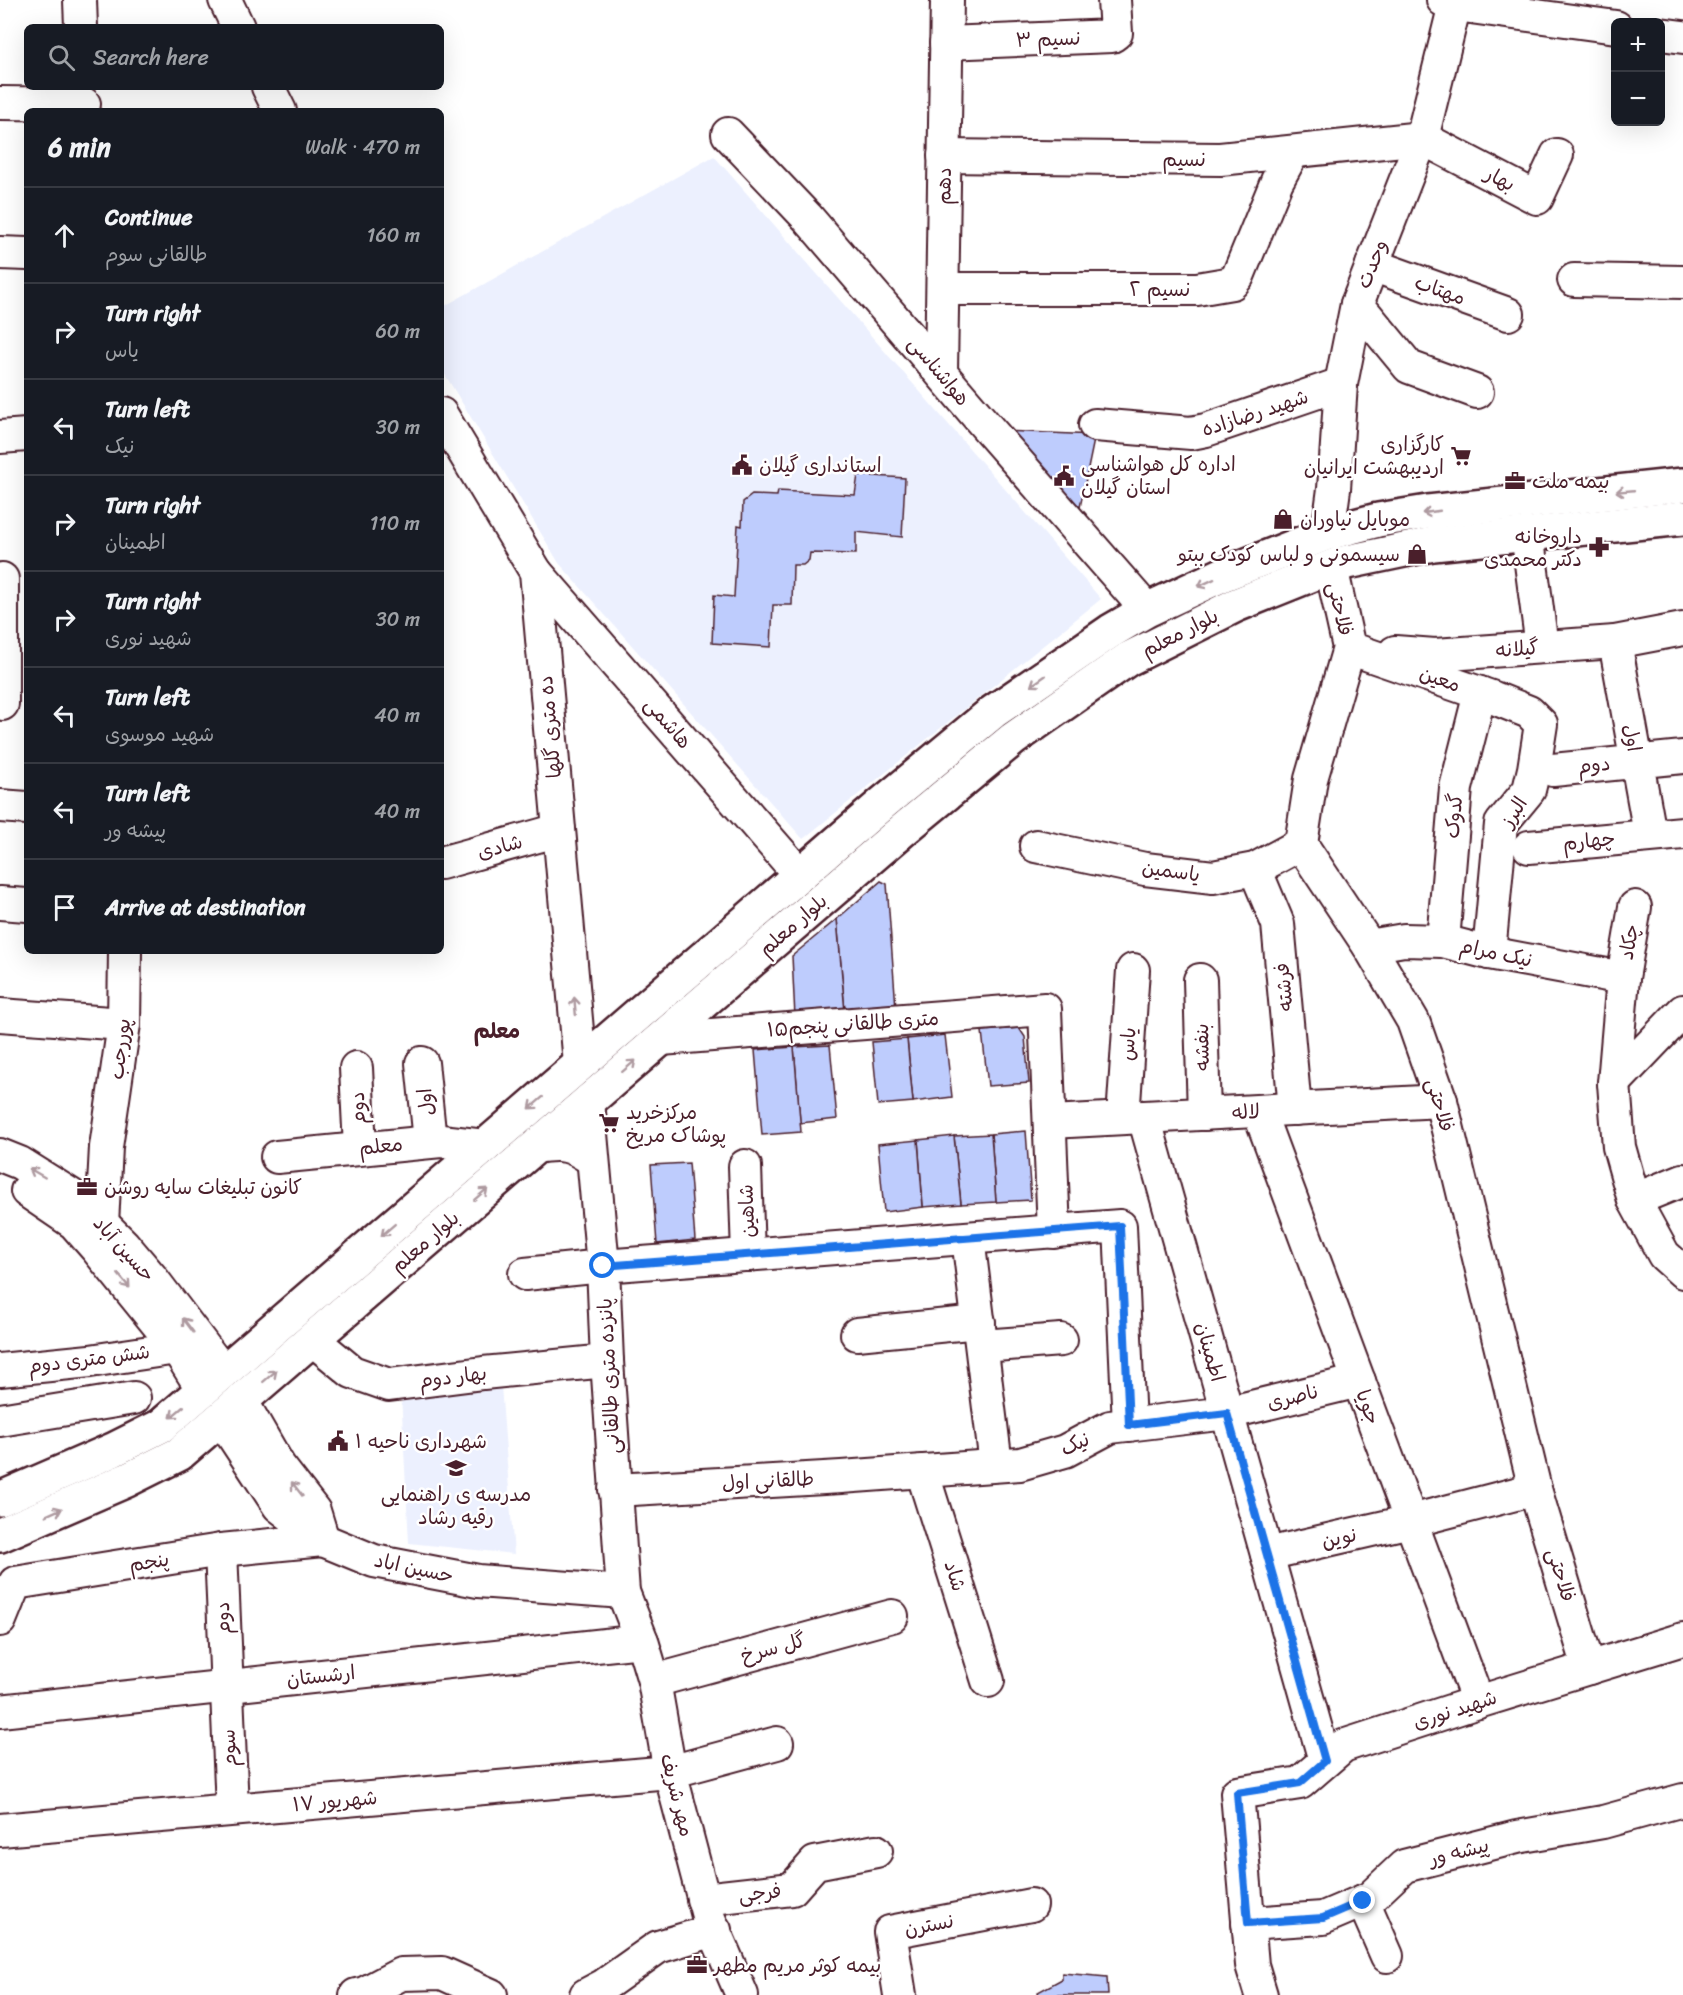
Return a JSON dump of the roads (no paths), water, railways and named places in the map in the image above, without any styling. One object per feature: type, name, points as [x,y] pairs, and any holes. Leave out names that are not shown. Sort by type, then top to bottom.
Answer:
[{"type":"main road","name":"بلوار معلم","points":[[0,1499],[113,1450],[161,1426],[800,875],[993,712],[1111,631],[1147,610],[1222,576],[1328,533],[1378,520],[1428,512],[1683,485]]},
{"type":"main road","name":"بلوار معلم","points":[[0,1535],[127,1480],[179,1454],[895,836],[1013,739],[1128,659],[1236,605],[1331,567],[1433,544],[1683,518]]},
{"type":"main road","points":[[1328,533],[1331,567]]},
{"type":"main road","points":[[580,1065],[588,1101]]},
{"type":"main road","points":[[213,1381],[231,1409]]},
{"type":"street","points":[[80,0],[81,24]]},
{"type":"street","points":[[225,0],[237,24]]},
{"type":"street","name":"دهم","points":[[941,372],[947,0]]},
{"type":"street","name":"نسیم ۳","points":[[946,43],[1112,36],[1116,33],[1114,0]]},
{"type":"street","points":[[1452,2],[1611,26]]},
{"type":"street","name":"وحدت","points":[[1328,533],[1334,489],[1341,384],[1357,304],[1422,138],[1452,2]]},
{"type":"street","points":[[1665,35],[1683,37]]},
{"type":"street","points":[[270,90],[278,108]]},
{"type":"street","points":[[0,104],[84,101]]},
{"type":"street","name":"هواشناسی","points":[[728,134],[807,217],[1147,610]]},
{"type":"street","name":"نسیم","points":[[945,156],[1209,159],[1422,138]]},
{"type":"street","name":"بهار","points":[[1422,138],[1537,198],[1557,155]]},
{"type":"street","name":"نسیم ٢","points":[[943,289],[1197,289],[1232,283],[1238,276],[1277,181],[1293,152]]},
{"type":"street","points":[[0,253],[24,254]]},
{"type":"street","name":"مهتاب","points":[[1372,265],[1508,314]]},
{"type":"street","points":[[1574,280],[1683,282]]},
{"type":"street","points":[[1357,304],[1408,367],[1477,392]]},
{"type":"street","name":"شهید رضازاده","points":[[1095,425],[1191,433],[1206,430],[1341,384]]},
{"type":"street","name":"ده متری گلها","points":[[444,419],[536,572],[580,1065]]},
{"type":"street","points":[[0,437],[24,435]]},
{"type":"street","points":[[1527,533],[1542,647]]},
{"type":"street","name":"فلاحتی","points":[[1331,567],[1349,648],[1311,779],[1301,844],[1369,946],[1413,1021],[1441,1101],[1535,1489],[1589,1668]]},
{"type":"street","name":"هاشمی","points":[[536,572],[800,875]]},
{"type":"street","points":[[2,704],[10,580]]},
{"type":"street","name":"گیلانه","points":[[1349,648],[1435,655],[1616,642],[1683,629]]},
{"type":"street","name":"اول","points":[[1616,642],[1650,834]]},
{"type":"street","name":"معین","points":[[1349,648],[1529,712]]},
{"type":"street","name":"گدوک","points":[[1443,941],[1456,788],[1480,693]]},
{"type":"street","name":"البرز","points":[[1489,953],[1502,824],[1528,790],[1534,769],[1541,724],[1529,712]]},
{"type":"street","points":[[1636,761],[1683,757]]},
{"type":"street","name":"دوم","points":[[1552,770],[1636,761]]},
{"type":"street","points":[[0,806],[24,808]]},
{"type":"street","name":"شادی","points":[[444,862],[559,830]]},
{"type":"street","points":[[1650,834],[1683,833]]},
{"type":"street","name":"چهارم","points":[[1529,848],[1650,834]]},
{"type":"street","name":"یاسمین","points":[[1036,846],[1145,869],[1213,877],[1255,869],[1301,844]]},
{"type":"street","name":"فرشته","points":[[1255,869],[1278,924],[1295,1110]]},
{"type":"street","points":[[0,903],[24,905]]},
{"type":"street","name":"چکاد","points":[[1635,907],[1623,978],[1614,1083],[1619,1147],[1634,1200],[1664,1256],[1683,1272]]},
{"type":"street","name":"نیک مرام","points":[[1369,946],[1404,940],[1443,941],[1489,953],[1623,978]]},
{"type":"street","name":"پوررجب","points":[[87,1222],[106,1147],[124,1024],[125,954]]},
{"type":"street","name":"یاس","points":[[1133,970],[1134,1117]]},
{"type":"street","name":"بنفشه","points":[[1200,980],[1204,1114]]},
{"type":"street","name":"۱۵متری طالقانی پنجم","points":[[661,1039],[1045,1009],[1051,1122]]},
{"type":"street","points":[[1614,1083],[1683,1011]]},
{"type":"street","points":[[0,1015],[124,1024]]},
{"type":"street","name":"اول","points":[[422,1063],[430,1141]]},
{"type":"street","name":"دوم","points":[[356,1068],[360,1148]]},
{"type":"street","name":"پانزده متری طالقانی","points":[[588,1101],[603,1266],[607,1361],[623,1592]]},
{"type":"street","name":"لاله","points":[[1051,1122],[1441,1101]]},
{"type":"street","name":"جویا","points":[[1259,1112],[1478,1702]]},
{"type":"street","name":"اطمینان","points":[[1134,1117],[1227,1413],[1325,1761]]},
{"type":"street","points":[[1051,1122],[1054,1232]]},
{"type":"street","name":"معلم","points":[[277,1157],[430,1141],[485,1146]]},
{"type":"street","points":[[535,1148],[561,1144],[578,1149],[593,1160]]},
{"type":"street","name":"حسین آباد","points":[[0,1155],[20,1163],[87,1222],[177,1348],[213,1381]]},
{"type":"street","name":"شاهین","points":[[745,1166],[748,1256]]},
{"type":"street","name":"حسین آباد","points":[[0,1177],[87,1222],[124,1245],[151,1277],[213,1381]]},
{"type":"street","points":[[1634,1200],[1683,1179]]},
{"type":"street","points":[[525,1274],[1120,1226],[1129,1425]]},
{"type":"street","points":[[968,1238],[996,1466]]},
{"type":"street","points":[[857,1334],[980,1334],[1061,1340]]},
{"type":"street","name":"بهار دوم","points":[[312,1339],[352,1372],[389,1385],[607,1361]]},
{"type":"street","name":"شش متری دوم","points":[[0,1370],[177,1348]]},
{"type":"street","name":"ناصری","points":[[1227,1413],[1359,1381]]},
{"type":"street","points":[[0,1420],[134,1398]]},
{"type":"street","points":[[231,1409],[314,1511],[323,1540]]},
{"type":"street","name":"حسین اباد","points":[[231,1409],[246,1456],[279,1506],[323,1540],[374,1561],[478,1581],[623,1592]]},
{"type":"street","name":"نیک","points":[[922,1471],[1020,1464],[1065,1451],[1110,1427],[1227,1413]]},
{"type":"street","name":"طالقانی اول","points":[[615,1490],[922,1471]]},
{"type":"street","name":"شاد","points":[[922,1471],[988,1681]]},
{"type":"street","name":"نوین","points":[[1267,1554],[1411,1521],[1535,1489]]},
{"type":"street","name":"پنجم","points":[[0,1620],[15,1583],[220,1550],[323,1540]]},
{"type":"street","name":"دوم","points":[[220,1550],[225,1686]]},
{"type":"street","name":"مهر شریف","points":[[623,1592],[642,1641],[654,1681],[670,1772],[703,1899],[742,1995]]},
{"type":"street","name":"گل سرخ","points":[[654,1681],[892,1616]]},
{"type":"street","name":"شهید نوری","points":[[1248,1923],[1237,1793],[1300,1783],[1343,1746],[1683,1639]]},
{"type":"street","name":"ارشستان","points":[[0,1711],[642,1641]]},
{"type":"street","name":"سوم","points":[[225,1686],[232,1809]]},
{"type":"street","name":"۱۷ شهریور","points":[[0,1830],[670,1772],[777,1743]]},
{"type":"street","name":"پیشه ور","points":[[1248,1923],[1323,1918],[1370,1898],[1404,1866],[1517,1837],[1603,1822],[1683,1800]]},
{"type":"street","name":"فرجی","points":[[703,1899],[792,1889],[815,1863],[876,1851]]},
{"type":"street","points":[[1363,1901],[1387,1956]]},
{"type":"street","name":"نسترن","points":[[900,1995],[890,1932],[1031,1905]]},
{"type":"street","points":[[1248,1923],[1252,1965],[1261,1995]]},
{"type":"street","points":[[586,1995],[603,1986],[658,1947],[715,1930]]},
{"type":"street","points":[[356,1995],[365,1993],[401,1974],[442,1973],[491,1995]]},
{"type":"place","name":"کارگزاری اردیبهشت ایرانیان","points":[[1461,456]]},
{"type":"place","name":"استانداری گیلان","points":[[742,465]]},
{"type":"place","name":"اداره کل هواشناسی استان گیلان","points":[[1064,476]]},
{"type":"place","name":"بیمه ملت","points":[[1515,481]]},
{"type":"place","name":"موبایل نیاوران","points":[[1283,519]]},
{"type":"place","name":"داروخانه دکتر محمدی","points":[[1599,547]]},
{"type":"place","name":"سیسمونی و لباس کودک ببتو","points":[[1417,554]]},
{"type":"place","name":"مرکزخرید پوشاک مریخ","points":[[609,1123]]},
{"type":"place","name":"کانون تبلیغات سایه روشن","points":[[87,1187]]},
{"type":"place","name":"شهرداری ناحیه ۱","points":[[338,1441]]},
{"type":"place","name":"مدرسه ی راهنمایی رقیه رشاد","points":[[456,1468]]},
{"type":"place","name":"بیمه کوثر مریم مطهر","points":[[697,1965]]},
{"type":"district","name":"معلم","points":[[497,1031]]}]
